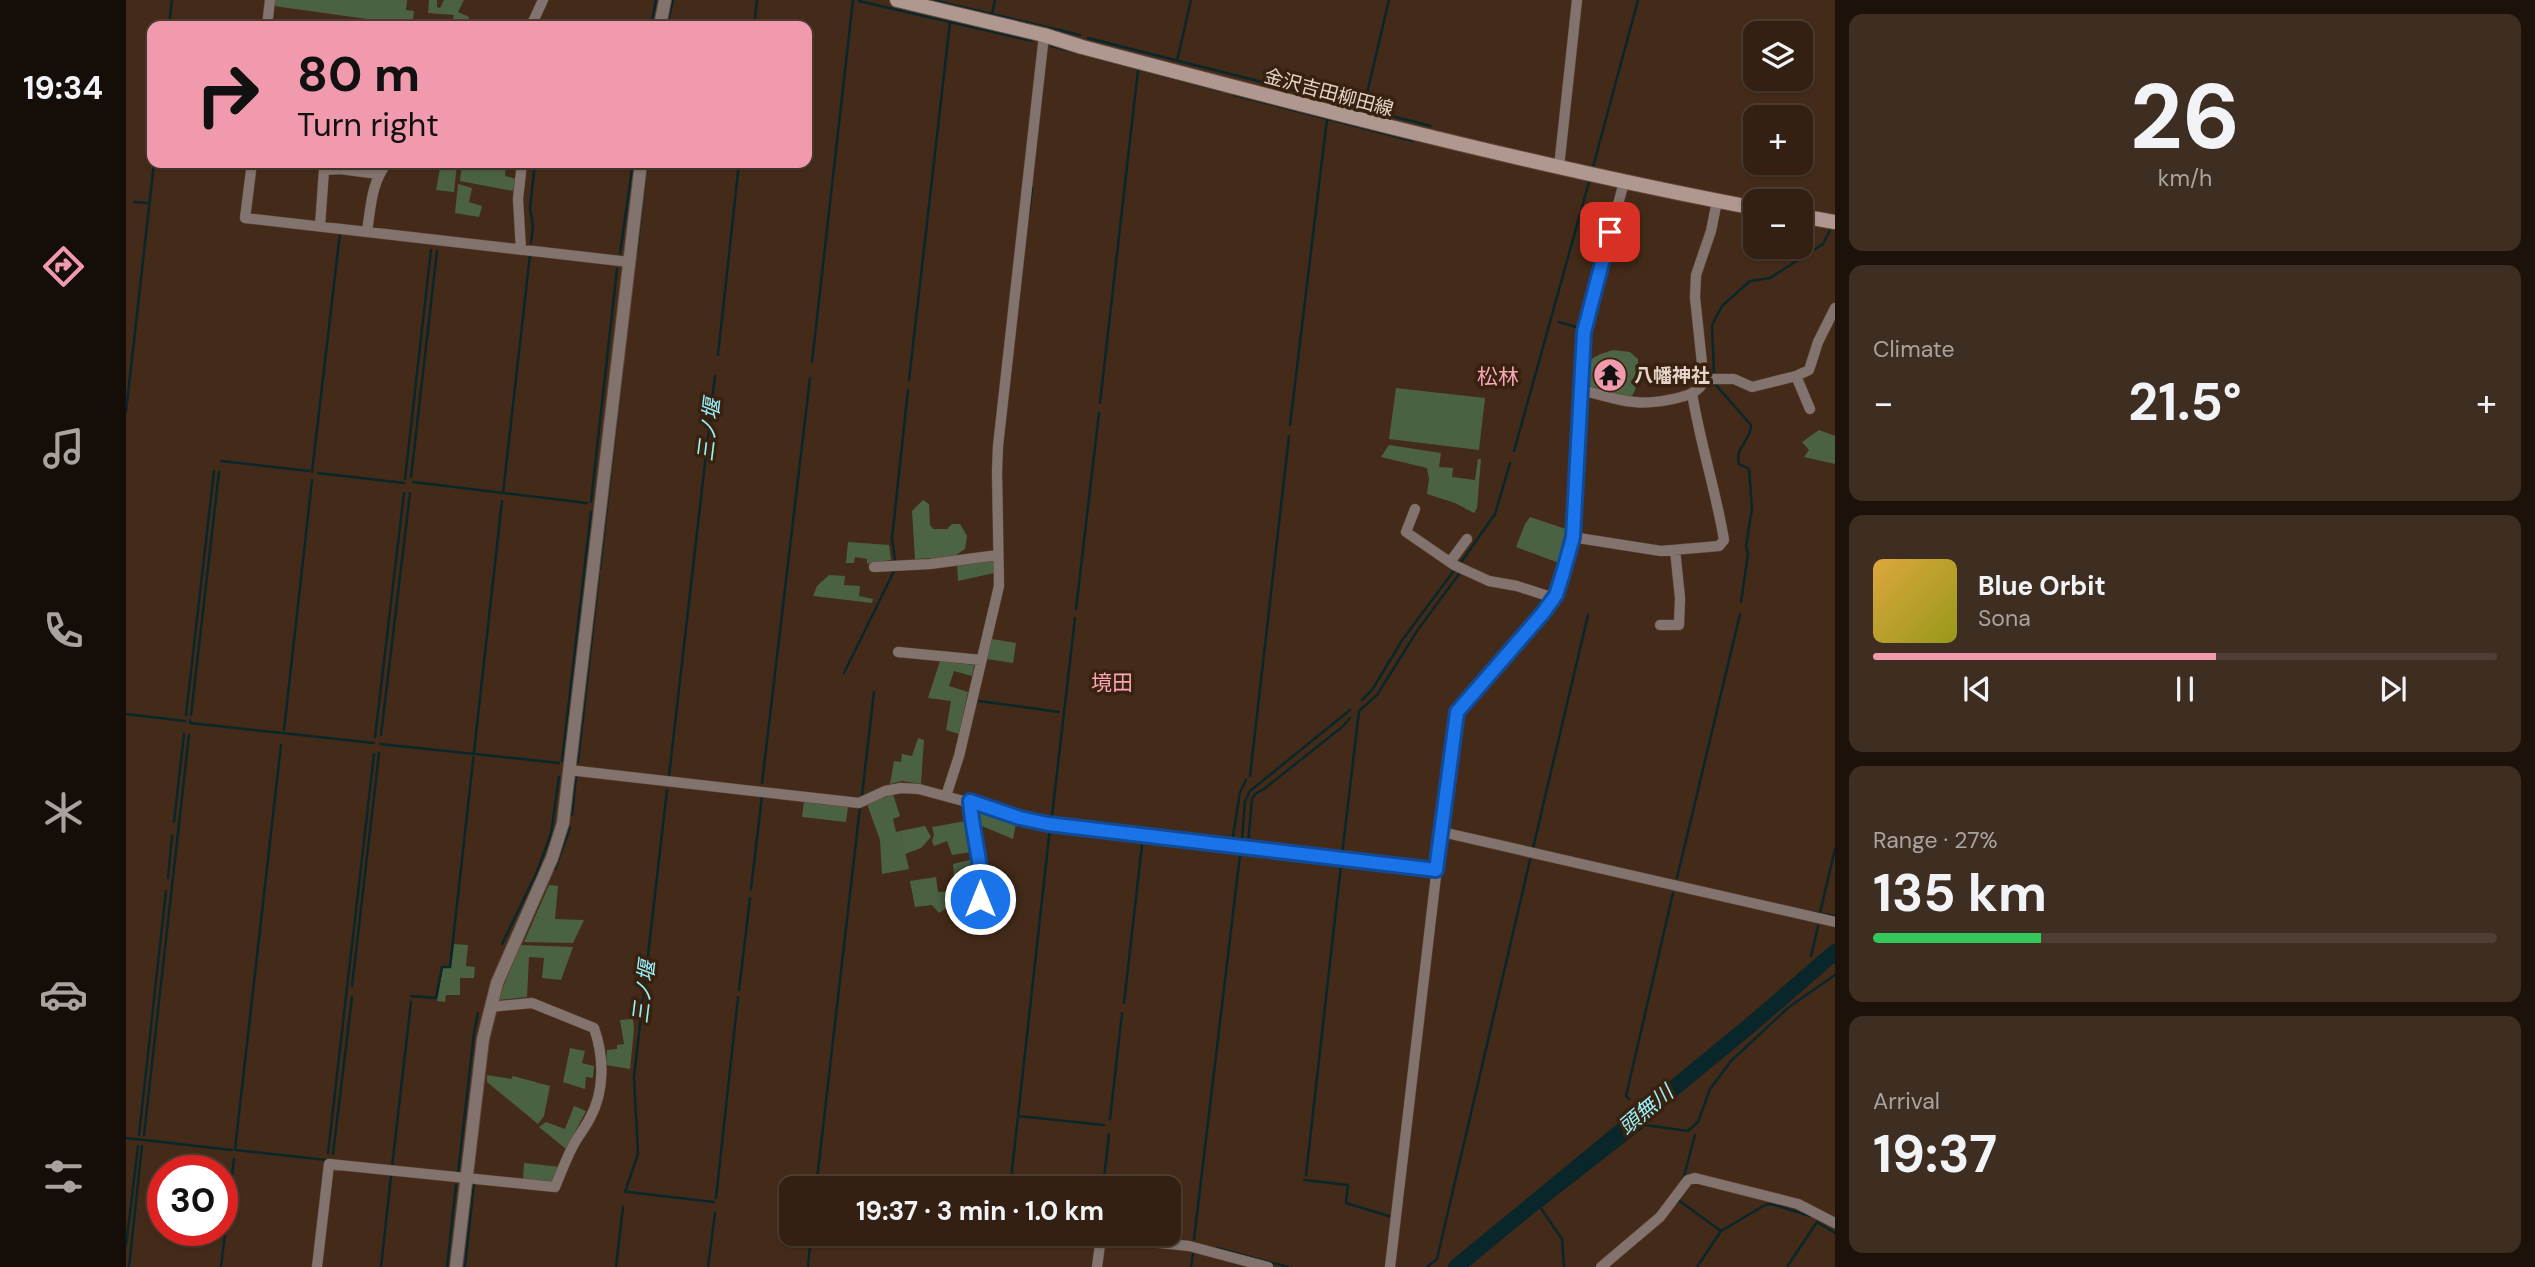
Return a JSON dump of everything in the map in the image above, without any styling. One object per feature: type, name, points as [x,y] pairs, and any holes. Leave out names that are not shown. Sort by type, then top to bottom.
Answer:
[{"type":"main road","name":"金沢吉田柳田線","points":[[897,0],[1044,35],[1434,139],[1743,206]]},
{"type":"main road","points":[[1813,218],[1835,222]]},
{"type":"street","points":[[268,21],[270,0]]},
{"type":"street","points":[[533,21],[543,0]]},
{"type":"street","points":[[661,21],[665,0]]},
{"type":"street","points":[[1559,167],[1577,0]]},
{"type":"street","points":[[946,796],[999,586],[997,471],[1000,434],[1044,35]]},
{"type":"street","points":[[251,168],[245,218],[629,262]]},
{"type":"street","points":[[367,231],[373,187],[383,168]]},
{"type":"street","points":[[521,250],[518,198],[522,168]]},
{"type":"street","points":[[456,1267],[483,1039],[490,1007],[497,983],[552,858],[563,823],[640,168]]},
{"type":"street","points":[[320,226],[324,170],[340,169],[378,174]]},
{"type":"street","points":[[1390,1267],[1457,712],[1554,598],[1573,537],[1584,332],[1624,182]]},
{"type":"street","points":[[1580,390],[1648,403],[1692,393],[1700,388],[1703,379],[1696,275],[1711,231],[1717,201]]},
{"type":"street","points":[[1703,379],[1734,379],[1752,387],[1809,370],[1818,342],[1835,307]]},
{"type":"street","points":[[1796,376],[1810,409]]},
{"type":"street","points":[[1573,537],[1644,550],[1675,551],[1719,546],[1724,540],[1692,393]]},
{"type":"street","points":[[1415,509],[1406,532],[1450,562],[1489,581],[1517,586],[1554,598]]},
{"type":"street","points":[[1450,562],[1467,539]]},
{"type":"street","points":[[1660,625],[1679,625],[1675,551]]},
{"type":"street","points":[[874,567],[953,562],[998,555]]},
{"type":"street","points":[[898,652],[981,660]]},
{"type":"street","points":[[569,770],[859,803],[885,791],[901,788],[932,791],[1048,824],[1436,870]]},
{"type":"street","points":[[970,801],[971,824],[981,872],[980,899],[975,909]]},
{"type":"street","points":[[1441,832],[1835,922]]},
{"type":"street","points":[[317,1267],[329,1164],[555,1187],[574,1144],[592,1116],[599,1095],[600,1042],[594,1028],[532,1003],[490,1007]]},
{"type":"street","points":[[1601,1267],[1660,1217],[1688,1180],[1695,1178],[1798,1204],[1835,1223]]},
{"type":"street","points":[[1097,1267],[1101,1237],[1189,1246],[1268,1267]]},
{"type":"green space","points":[[275,0],[407,0],[406,10],[414,11],[413,21],[367,21],[274,6]]},
{"type":"green space","points":[[429,0],[437,0],[437,7],[440,8],[444,0],[464,0],[458,12],[469,17],[468,21],[453,21],[454,15],[428,13]]},
{"type":"green space","points":[[440,168],[456,168],[454,192],[436,190]]},
{"type":"green space","points":[[461,168],[506,168],[505,176],[516,179],[513,191],[460,181]]},
{"type":"green space","points":[[458,184],[472,188],[469,202],[482,206],[479,217],[455,213]]},
{"type":"green space","points":[[1613,350],[1630,352],[1638,359],[1634,392],[1630,398],[1615,403],[1591,398],[1582,382],[1591,360]]},
{"type":"green space","points":[[1396,388],[1485,398],[1479,450],[1389,439]]},
{"type":"green space","points":[[1819,430],[1835,436],[1835,464],[1804,457],[1809,450],[1802,442]]},
{"type":"green space","points":[[1389,445],[1441,453],[1439,467],[1453,468],[1452,477],[1475,480],[1478,459],[1481,459],[1477,508],[1474,513],[1455,503],[1427,494],[1427,468],[1381,457]]},
{"type":"green space","points":[[923,500],[929,504],[930,525],[933,529],[947,529],[952,524],[960,524],[967,536],[965,549],[953,557],[915,559],[912,511]]},
{"type":"green space","points":[[1530,517],[1569,530],[1562,564],[1516,547]]},
{"type":"green space","points":[[848,542],[889,545],[891,560],[867,564],[867,559],[855,557],[854,563],[846,563]]},
{"type":"green space","points":[[994,558],[994,573],[958,581],[957,564]]},
{"type":"green space","points":[[829,575],[845,576],[844,585],[860,586],[859,596],[873,599],[872,603],[813,596],[817,586]]},
{"type":"green space","points":[[992,639],[1016,643],[1013,663],[987,659]]},
{"type":"green space","points":[[940,661],[974,665],[972,676],[954,671],[949,686],[968,692],[959,734],[946,730],[951,701],[928,698]]},
{"type":"green space","points":[[918,738],[924,740],[921,784],[902,781],[890,784],[894,761],[901,762],[902,754],[912,756]]},
{"type":"green space","points":[[893,794],[900,816],[893,819],[896,832],[900,831],[909,869],[882,874],[880,840],[867,804]]},
{"type":"green space","points":[[804,801],[848,807],[846,822],[802,817]]},
{"type":"green space","points":[[975,807],[1016,823],[1013,839],[977,824]]},
{"type":"green space","points":[[966,821],[971,852],[952,855],[947,841],[934,846],[932,827]]},
{"type":"green space","points":[[925,826],[931,837],[921,848],[905,854],[900,831]]},
{"type":"green space","points":[[974,859],[976,888],[963,914],[959,908],[950,906],[939,913],[932,905],[915,907],[910,881],[936,877],[938,892],[955,891],[953,864]]},
{"type":"green space","points":[[549,885],[558,886],[555,919],[584,920],[573,943],[524,942]]},
{"type":"green space","points":[[454,944],[468,945],[466,966],[475,967],[474,978],[460,978],[460,995],[446,995],[445,1002],[437,1001],[443,968],[451,968]]},
{"type":"green space","points":[[520,945],[573,947],[561,980],[542,978],[544,958],[529,957],[527,997],[498,1000]]},
{"type":"green space","points":[[633,1019],[630,1069],[606,1065],[607,1050],[617,1049],[617,1045],[624,1044],[620,1020]]},
{"type":"green space","points":[[570,1048],[585,1051],[582,1063],[594,1066],[593,1078],[586,1077],[585,1089],[563,1082]]},
{"type":"green space","points":[[487,1075],[511,1079],[513,1076],[550,1086],[544,1116],[538,1124],[487,1082]]},
{"type":"green space","points":[[574,1106],[586,1111],[566,1149],[539,1127],[546,1122],[565,1129]]},
{"type":"green space","points":[[524,1163],[561,1167],[552,1182],[523,1179]]},
{"type":"waterway","points":[[170,21],[172,0]]},
{"type":"waterway","points":[[652,21],[656,0]]},
{"type":"waterway","points":[[668,21],[673,0]]},
{"type":"waterway","name":"三ノ堰","points":[[755,21],[757,0]]},
{"type":"waterway","points":[[812,362],[853,0]]},
{"type":"waterway","points":[[933,0],[1080,35]]},
{"type":"waterway","points":[[992,14],[995,0]]},
{"type":"waterway","points":[[1177,61],[1191,0]]},
{"type":"waterway","points":[[1338,102],[1367,93],[1389,0]]},
{"type":"waterway","points":[[1593,167],[1638,0]]},
{"type":"waterway","points":[[859,1],[1032,41]]},
{"type":"waterway","points":[[909,380],[950,22]]},
{"type":"waterway","points":[[1088,38],[1266,83]]},
{"type":"waterway","points":[[1051,46],[1221,91]]},
{"type":"waterway","points":[[1100,403],[1138,70]]},
{"type":"waterway","points":[[1274,86],[1431,126]]},
{"type":"waterway","points":[[1234,95],[1413,141]]},
{"type":"waterway","points":[[1290,425],[1327,119]]},
{"type":"waterway","points":[[126,412],[153,168]]},
{"type":"waterway","points":[[531,243],[533,226],[530,208],[534,168]]},
{"type":"waterway","points":[[637,251],[646,168]]},
{"type":"waterway","name":"三ノ堰","points":[[718,355],[738,168]]},
{"type":"waterway","points":[[620,253],[632,169]]},
{"type":"waterway","points":[[1514,451],[1589,182]]},
{"type":"waterway","points":[[1029,213],[1032,188]]},
{"type":"waterway","points":[[134,202],[148,203]]},
{"type":"waterway","points":[[1714,372],[1712,325],[1722,306],[1750,281],[1770,278],[1823,244],[1830,230]]},
{"type":"waterway","points":[[312,472],[340,233]]},
{"type":"waterway","points":[[1559,322],[1580,328],[1604,238]]},
{"type":"waterway","points":[[405,479],[431,250]]},
{"type":"waterway","points":[[411,477],[437,251]]},
{"type":"waterway","points":[[503,493],[530,255]]},
{"type":"waterway","points":[[591,502],[617,269]]},
{"type":"waterway","points":[[600,569],[623,364]]},
{"type":"waterway","name":"三ノ堰","points":[[669,776],[715,376]]},
{"type":"waterway","points":[[762,783],[810,378]]},
{"type":"waterway","points":[[1715,384],[1751,425],[1738,458],[1739,464],[1749,469],[1752,509],[1741,602]]},
{"type":"waterway","points":[[895,560],[892,538],[908,390]]},
{"type":"waterway","points":[[1076,609],[1099,413]]},
{"type":"waterway","points":[[1250,776],[1289,436]]},
{"type":"waterway","points":[[221,461],[309,471]]},
{"type":"waterway","points":[[1462,561],[1495,514],[1510,463]]},
{"type":"waterway","points":[[186,715],[214,471]]},
{"type":"waterway","points":[[191,715],[219,472]]},
{"type":"waterway","points":[[318,473],[404,483]]},
{"type":"waterway","points":[[284,730],[312,480]]},
{"type":"waterway","points":[[413,482],[587,503]]},
{"type":"waterway","points":[[375,737],[404,493]]},
{"type":"waterway","points":[[381,735],[410,493]]},
{"type":"waterway","points":[[411,996],[436,998],[442,967],[450,967],[502,501]]},
{"type":"waterway","points":[[562,761],[591,512]]},
{"type":"waterway","points":[[844,673],[895,569]]},
{"type":"waterway","points":[[1362,700],[1372,690],[1403,639],[1453,572]]},
{"type":"waterway","points":[[578,762],[599,574]]},
{"type":"waterway","points":[[1342,855],[1359,711],[1377,695],[1417,631],[1459,574]]},
{"type":"waterway","points":[[1677,878],[1740,614]]},
{"type":"waterway","points":[[1533,848],[1588,615]]},
{"type":"waterway","points":[[1052,816],[1075,618]]},
{"type":"waterway","points":[[862,795],[874,692]]},
{"type":"waterway","points":[[979,701],[1059,712]]},
{"type":"waterway","points":[[1242,840],[1245,801],[1250,791],[1350,710]]},
{"type":"waterway","points":[[126,714],[185,721]]},
{"type":"waterway","points":[[1248,844],[1252,799],[1255,794],[1350,718]]},
{"type":"waterway","points":[[190,720],[190,723],[374,743]]},
{"type":"waterway","points":[[174,822],[184,734]]},
{"type":"waterway","points":[[144,1135],[189,735]]},
{"type":"waterway","points":[[380,744],[559,763]]},
{"type":"waterway","points":[[235,1149],[281,745]]},
{"type":"waterway","points":[[352,986],[379,753]]},
{"type":"waterway","points":[[328,1153],[374,754]]},
{"type":"waterway","points":[[572,815],[576,776]]},
{"type":"waterway","points":[[502,944],[536,874],[551,834],[559,777]]},
{"type":"waterway","points":[[1232,843],[1240,792],[1246,780]]},
{"type":"waterway","name":"三ノ堰","points":[[625,1192],[638,1154],[634,1077],[667,790]]},
{"type":"waterway","points":[[751,889],[762,796]]},
{"type":"waterway","points":[[817,1176],[860,807]]},
{"type":"waterway","points":[[555,869],[570,828]]},
{"type":"waterway","points":[[1011,1176],[1050,828]]},
{"type":"waterway","points":[[168,878],[172,836]]},
{"type":"waterway","points":[[1124,1003],[1142,845]]},
{"type":"waterway","points":[[1820,913],[1835,849]]},
{"type":"waterway","points":[[1194,1239],[1240,855]]},
{"type":"waterway","points":[[1427,1267],[1437,1259],[1530,860]]},
{"type":"waterway","points":[[1306,1175],[1341,865]]},
{"type":"waterway","points":[[139,1135],[166,891]]},
{"type":"waterway","points":[[1629,1099],[1626,1096],[1673,893]]},
{"type":"waterway","points":[[739,990],[750,898]]},
{"type":"waterway","points":[[1811,912],[1835,916]]},
{"type":"waterway","points":[[1811,956],[1818,926]]},
{"type":"waterway","name":"頭無川","points":[[1456,1267],[1753,1023],[1835,952]]},
{"type":"waterway","points":[[1564,1267],[1562,1239],[1540,1207],[1645,1125],[1688,1131],[1698,1122],[1710,1089],[1731,1061],[1789,1007],[1835,975]]},
{"type":"waterway","points":[[333,1154],[352,997]]},
{"type":"waterway","points":[[716,1198],[738,997]]},
{"type":"waterway","points":[[392,1167],[411,1002]]},
{"type":"waterway","points":[[458,1173],[478,1013]]},
{"type":"waterway","points":[[1110,1119],[1122,1013]]},
{"type":"waterway","points":[[1637,1108],[1642,1114]]},
{"type":"waterway","points":[[1018,1116],[1104,1125]]},
{"type":"waterway","points":[[1104,1176],[1109,1134]]},
{"type":"waterway","points":[[1683,1180],[1695,1135]]},
{"type":"waterway","points":[[126,1138],[232,1150]]},
{"type":"waterway","points":[[126,1246],[138,1146]]},
{"type":"waterway","points":[[129,1267],[142,1146]]},
{"type":"waterway","points":[[236,1150],[326,1160]]},
{"type":"waterway","points":[[381,1267],[391,1176]]},
{"type":"waterway","points":[[1304,1180],[1348,1185],[1346,1203],[1392,1217]]},
{"type":"waterway","points":[[465,1267],[474,1183]]},
{"type":"waterway","points":[[447,1267],[456,1185]]},
{"type":"waterway","points":[[628,1192],[714,1202]]},
{"type":"waterway","points":[[1678,1200],[1721,1231]]},
{"type":"waterway","points":[[1697,1267],[1721,1231],[1765,1205],[1771,1204],[1810,1216]]},
{"type":"waterway","name":"三ノ堰","points":[[616,1267],[623,1207]]},
{"type":"waterway","points":[[708,1267],[715,1213]]},
{"type":"waterway","points":[[1787,1267],[1817,1222],[1835,1233]]},
{"type":"waterway","points":[[221,1267],[224,1246]]},
{"type":"waterway","points":[[808,1267],[810,1246]]},
{"type":"waterway","points":[[1217,1248],[1288,1267]]},
{"type":"waterway","points":[[1191,1267],[1193,1254]]},
{"type":"place","name":"八幡神社","points":[[1610,375]]},
{"type":"district","name":"松林","points":[[1498,377]]},
{"type":"district","name":"境田","points":[[1112,683]]},
{"type":"route","points":[[980,899],[981,872],[971,824],[970,801],[1020,818],[1048,824],[1436,870],[1457,712],[1556,595],[1573,537],[1584,332],[1610,232]]}]
